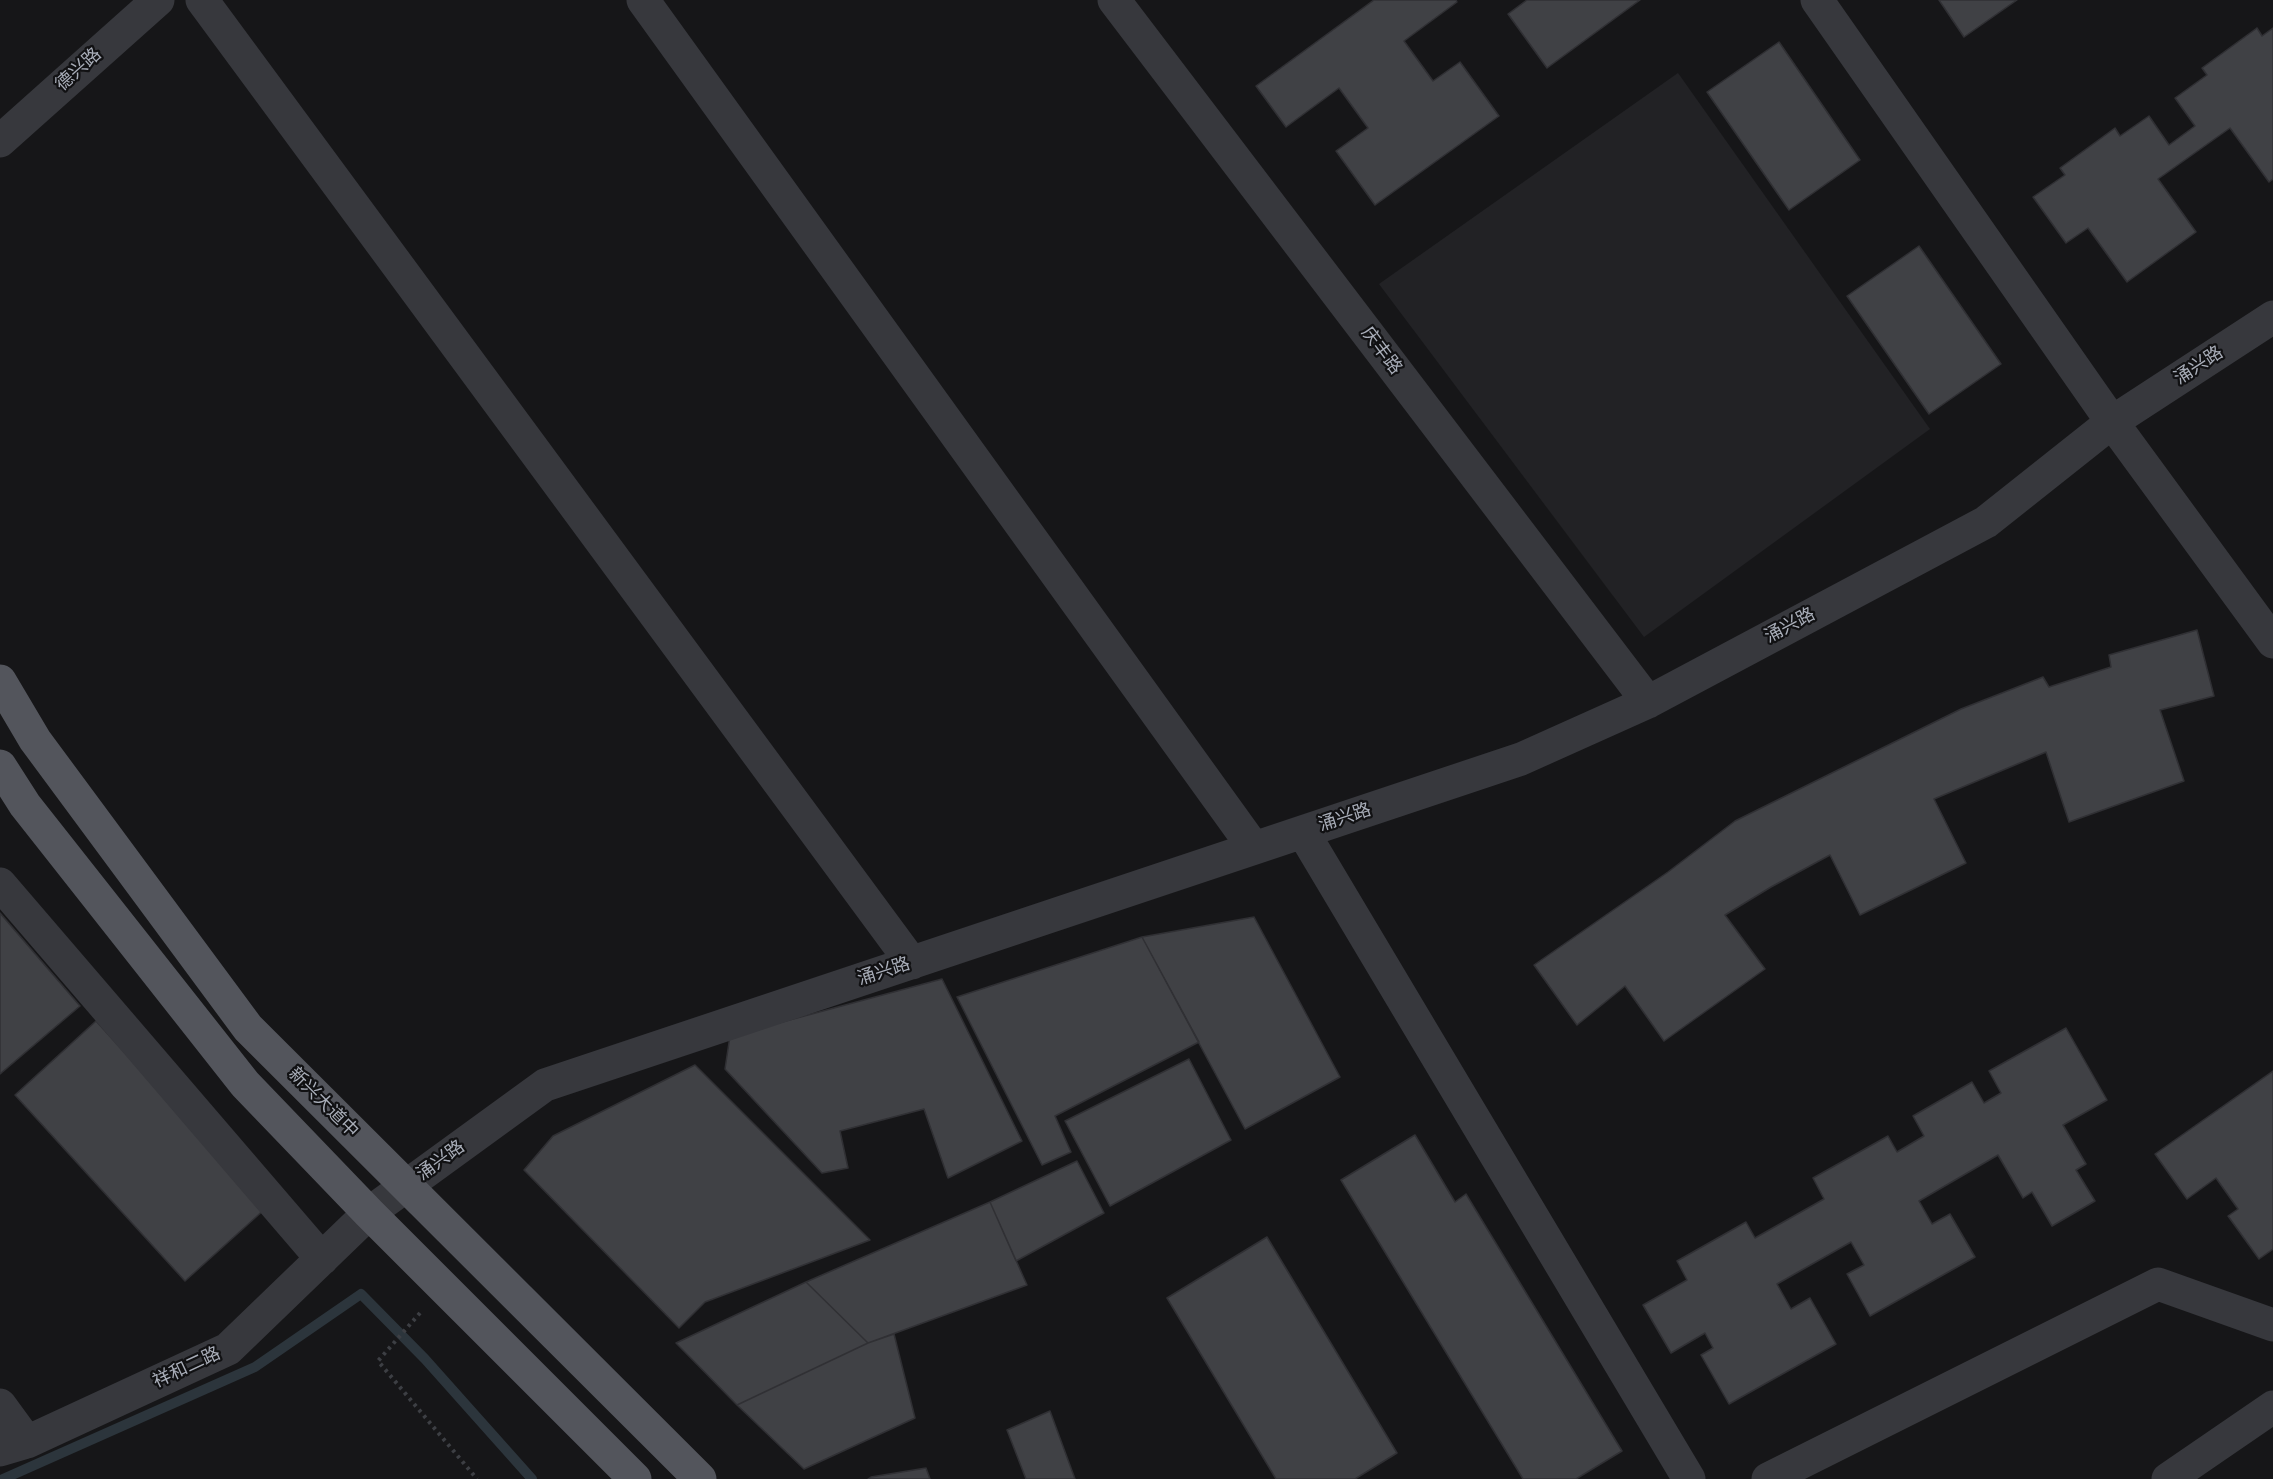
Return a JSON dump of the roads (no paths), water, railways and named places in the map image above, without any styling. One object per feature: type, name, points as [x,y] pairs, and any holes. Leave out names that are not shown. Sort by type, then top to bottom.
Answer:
[{"type":"main road","name":"新兴大道中","points":[[0,681],[35,740],[248,1028],[700,1479]]},
{"type":"main road","points":[[0,766],[26,806],[245,1084],[369,1213],[635,1479]]},
{"type":"street","name":"德兴路","points":[[0,141],[158,0]]},
{"type":"street","points":[[202,0],[912,963]]},
{"type":"street","points":[[643,0],[1254,848]]},
{"type":"street","name":"庆丰路","points":[[1114,0],[1648,702]]},
{"type":"street","points":[[1817,0],[2112,422],[2273,642]]},
{"type":"street","name":"涌兴路","points":[[369,1213],[545,1085],[1521,759],[1648,702],[1986,522],[2112,422],[2273,317]]},
{"type":"street","points":[[1303,832],[1689,1479]]},
{"type":"street","points":[[0,884],[322,1259]]},
{"type":"street","name":"祥和二路","points":[[14,1446],[228,1349],[369,1213]]},
{"type":"street","points":[[1768,1479],[2158,1284],[2273,1325]]},
{"type":"street","points":[[0,1405],[14,1446]]},
{"type":"street","points":[[2168,1479],[2273,1407]]},
{"type":"waterway","points":[[3,1479],[255,1367],[361,1294],[425,1359],[532,1479]]}]
